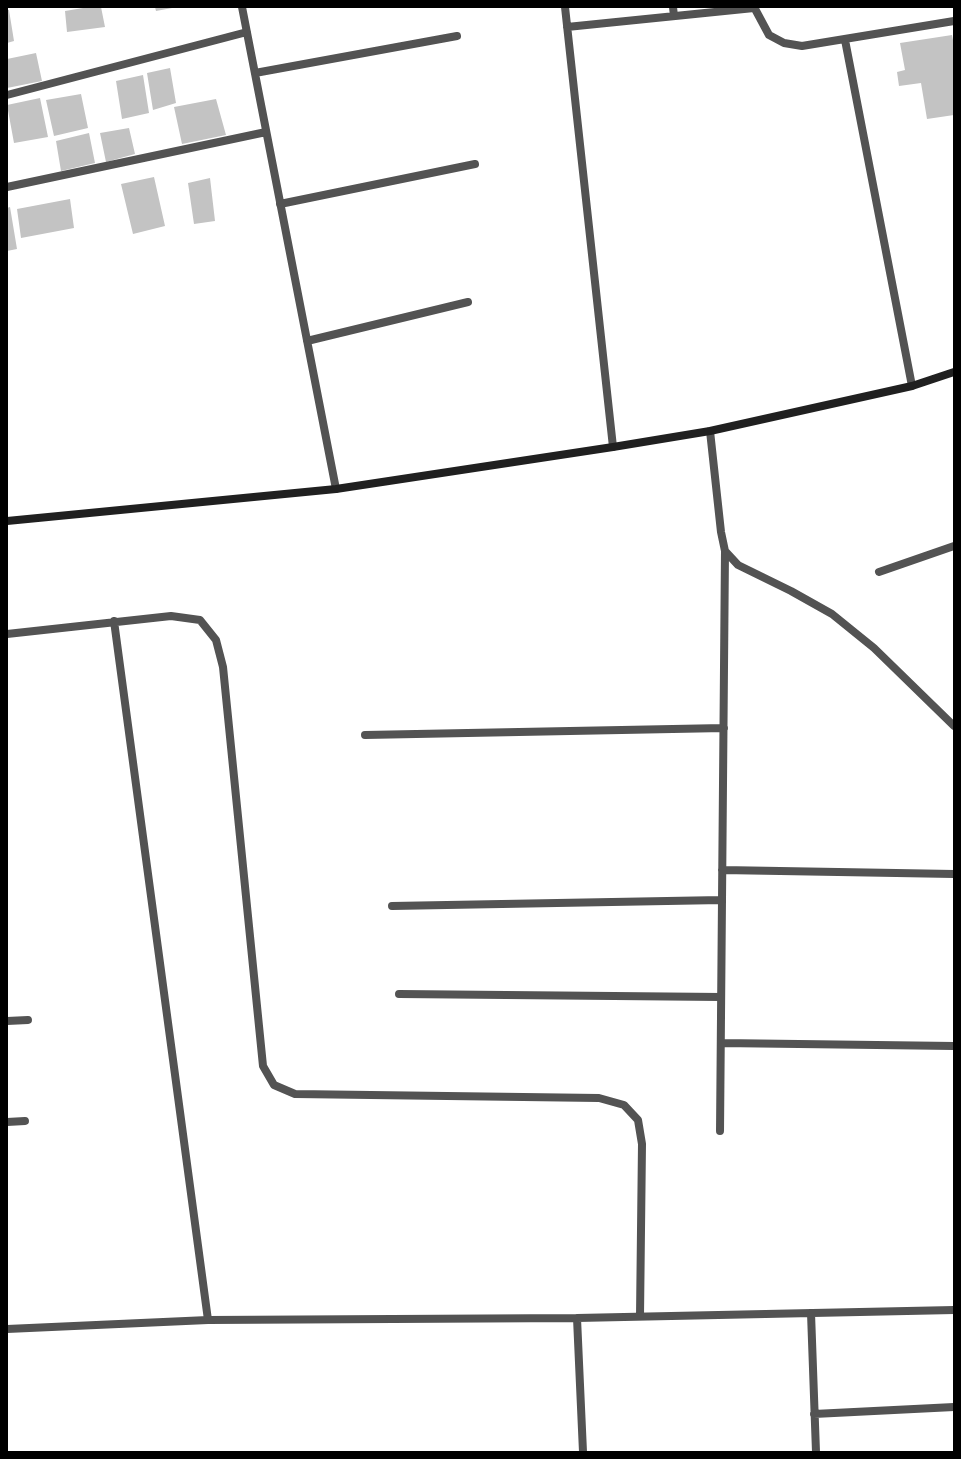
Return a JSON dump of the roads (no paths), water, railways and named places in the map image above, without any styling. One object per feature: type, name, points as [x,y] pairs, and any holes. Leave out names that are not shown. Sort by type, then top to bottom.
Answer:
[{"type":"main road","points":[[7,521],[336,488],[613,447],[710,431],[912,386],[954,372]]},
{"type":"street","points":[[242,7],[336,488]]},
{"type":"street","points":[[565,7],[613,447]]},
{"type":"street","points":[[673,7],[674,16]]},
{"type":"street","points":[[567,27],[754,8],[769,35],[784,43],[802,46],[954,21]]},
{"type":"street","points":[[7,95],[247,32]]},
{"type":"street","points":[[255,73],[457,36]]},
{"type":"street","points":[[845,40],[912,386]]},
{"type":"street","points":[[7,187],[266,132]]},
{"type":"street","points":[[280,204],[475,164]]},
{"type":"street","points":[[307,341],[468,302]]},
{"type":"street","points":[[710,431],[721,532],[725,551],[720,1130]]},
{"type":"street","points":[[879,572],[954,546]]},
{"type":"street","points":[[725,551],[738,565],[791,591],[832,614],[874,648],[954,726]]},
{"type":"street","points":[[7,634],[114,621],[171,616],[200,620],[216,640],[223,667],[263,1066],[274,1085],[295,1094],[599,1098],[624,1105],[638,1120],[642,1144],[640,1316]]},
{"type":"street","points":[[114,621],[208,1320]]},
{"type":"street","points":[[365,735],[724,728]]},
{"type":"street","points":[[722,870],[954,874]]},
{"type":"street","points":[[392,906],[722,900]]},
{"type":"street","points":[[399,994],[721,997]]},
{"type":"street","points":[[7,1021],[28,1020]]},
{"type":"street","points":[[721,1043],[954,1046]]},
{"type":"street","points":[[7,1122],[25,1121]]},
{"type":"street","points":[[7,1329],[208,1320],[577,1318],[954,1310]]},
{"type":"street","points":[[811,1313],[816,1452]]},
{"type":"street","points":[[577,1318],[583,1452]]},
{"type":"street","points":[[814,1414],[954,1407]]}]
